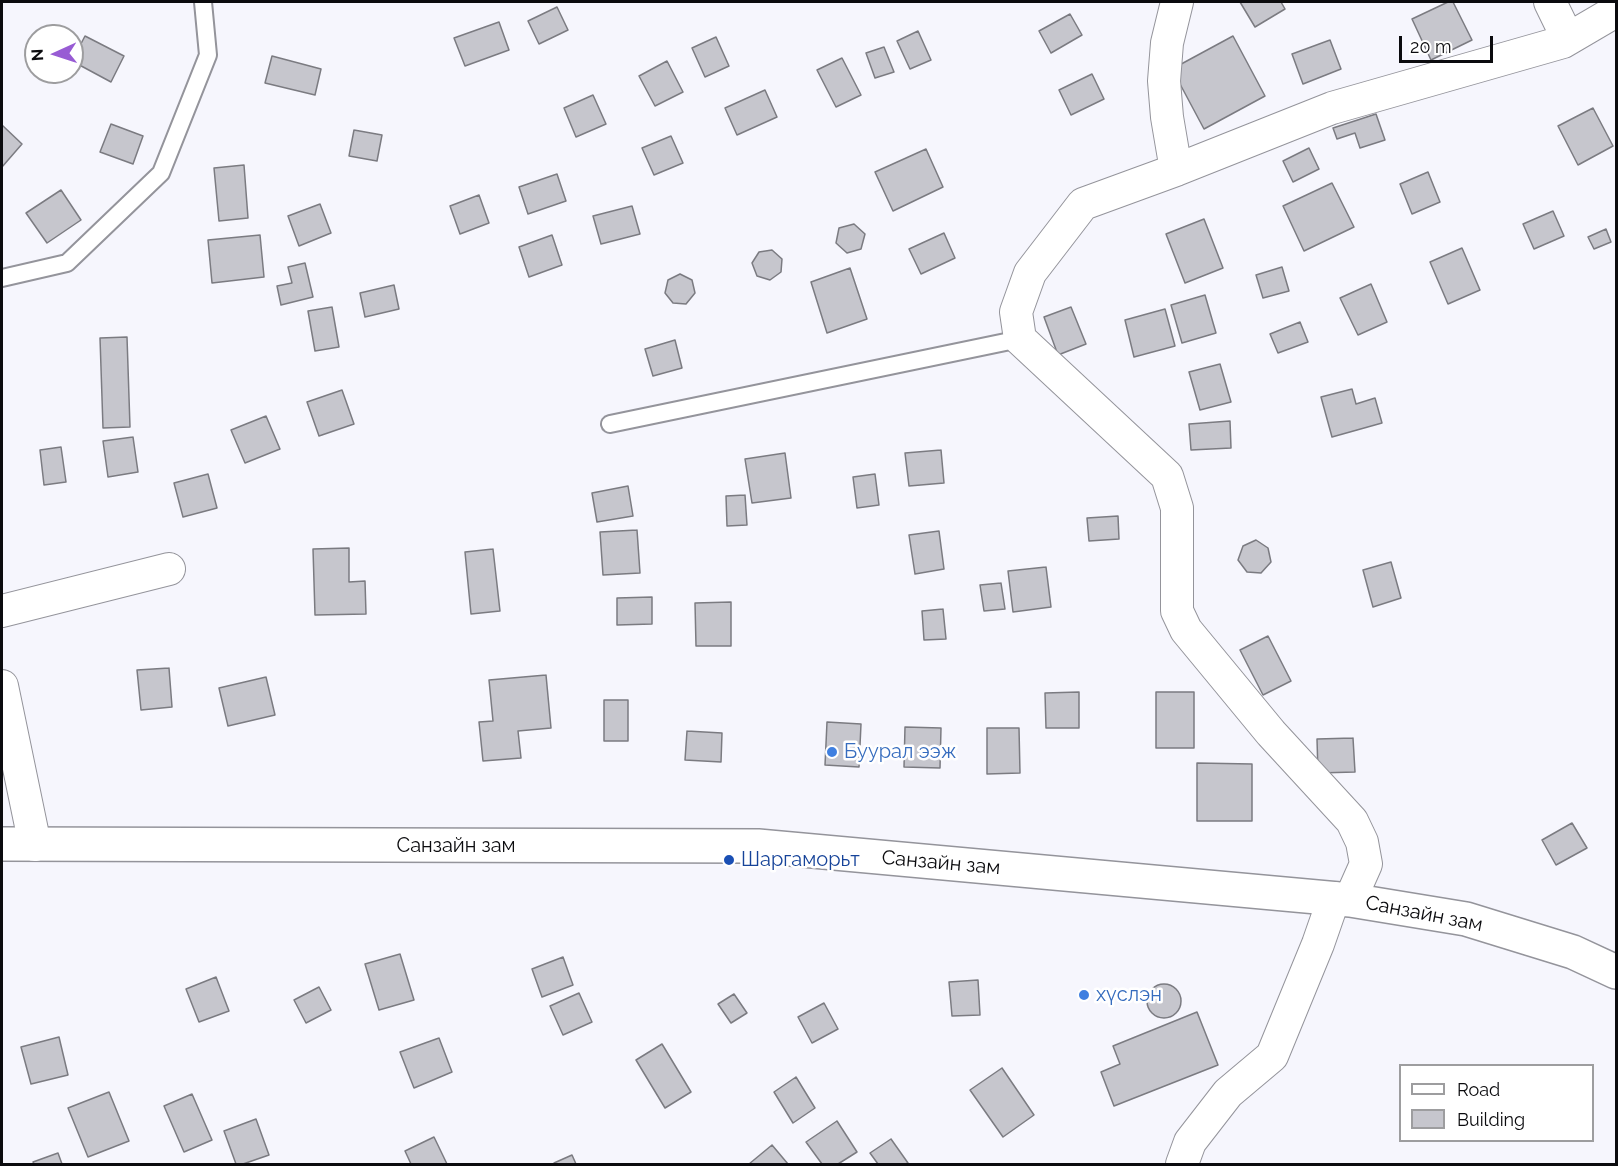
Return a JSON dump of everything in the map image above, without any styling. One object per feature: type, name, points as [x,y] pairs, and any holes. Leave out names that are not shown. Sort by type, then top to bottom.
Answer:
[{"type":"main road","name":"Санзайн зам","points":[[2,844],[758,846],[1342,899],[1466,919],[1573,952],[1617,972]]},
{"type":"street","points":[[1176,170],[1167,117],[1164,81],[1167,43],[1177,2]]},
{"type":"street","points":[[1550,2],[1568,39]]},
{"type":"street","points":[[1182,1164],[1190,1142],[1228,1093],[1272,1056],[1318,944],[1342,899],[1366,864],[1362,842],[1352,821],[1271,733],[1186,630],[1177,611],[1177,508],[1167,476],[1020,339],[1016,312],[1030,273],[1083,204],[1332,108],[1568,39],[1617,11]]},
{"type":"street","points":[[2,611],[169,569]]},
{"type":"street","points":[[2,686],[35,845]]},
{"type":"lane","points":[[2,278],[67,263],[161,173],[208,55],[203,2]]},
{"type":"lane","points":[[610,424],[1020,339]]},
{"type":"building","points":[[1240,2],[1281,2],[1285,9],[1255,27]]},
{"type":"building","points":[[1448,2],[1453,2],[1472,40],[1431,60],[1412,19]]},
{"type":"building","points":[[557,7],[568,30],[539,44],[528,21]]},
{"type":"building","points":[[1070,14],[1082,35],[1051,53],[1039,31]]},
{"type":"building","points":[[499,22],[509,50],[465,66],[454,38]]},
{"type":"building","points":[[918,31],[931,60],[910,69],[897,41]]},
{"type":"building","points":[[85,36],[124,56],[111,82],[84,67]]},
{"type":"building","points":[[1233,36],[1265,96],[1204,129],[1172,69]]},
{"type":"building","points":[[716,37],[729,66],[705,77],[692,48]]},
{"type":"building","points":[[1330,40],[1341,69],[1303,84],[1292,54]]},
{"type":"building","points":[[884,47],[894,72],[875,78],[866,53]]},
{"type":"building","points":[[272,56],[321,69],[315,95],[265,83]]},
{"type":"building","points":[[842,58],[861,95],[836,107],[817,70]]},
{"type":"building","points":[[667,61],[683,92],[655,106],[639,76]]},
{"type":"building","points":[[1092,74],[1104,99],[1071,115],[1059,90]]},
{"type":"building","points":[[765,90],[777,117],[737,135],[725,108]]},
{"type":"building","points":[[593,95],[606,124],[576,137],[564,108]]},
{"type":"building","points":[[1593,108],[1613,146],[1578,165],[1558,126]]},
{"type":"building","points":[[1376,114],[1385,140],[1360,148],[1355,133],[1337,139],[1333,128]]},
{"type":"building","points":[[111,124],[143,136],[133,164],[100,152]]},
{"type":"building","points":[[2,125],[22,144],[2,167]]},
{"type":"building","points":[[354,130],[382,135],[377,161],[349,156]]},
{"type":"building","points":[[671,136],[683,163],[654,175],[642,148]]},
{"type":"building","points":[[1309,148],[1319,169],[1293,182],[1283,161]]},
{"type":"building","points":[[926,149],[943,187],[893,211],[875,172]]},
{"type":"building","points":[[244,165],[248,218],[219,221],[214,168]]},
{"type":"building","points":[[1428,172],[1440,202],[1412,214],[1400,184]]},
{"type":"building","points":[[557,174],[566,201],[528,214],[519,187]]},
{"type":"building","points":[[1332,183],[1354,227],[1304,251],[1283,206]]},
{"type":"building","points":[[61,190],[81,220],[47,243],[26,213]]},
{"type":"building","points":[[479,195],[489,223],[460,234],[450,206]]},
{"type":"building","points":[[320,204],[331,233],[299,246],[288,216]]},
{"type":"building","points":[[632,206],[640,234],[601,244],[593,216]]},
{"type":"building","points":[[1553,211],[1564,236],[1534,249],[1523,224]]},
{"type":"building","points":[[1204,219],[1223,268],[1185,283],[1166,234]]},
{"type":"building","points":[[854,224],[865,234],[861,249],[847,253],[836,243],[839,228]]},
{"type":"building","points":[[1606,229],[1611,242],[1594,249],[1588,237]]},
{"type":"building","points":[[944,233],[955,258],[921,274],[909,249]]},
{"type":"building","points":[[260,235],[264,277],[212,283],[208,240]]},
{"type":"building","points":[[552,235],[562,265],[529,277],[519,247]]},
{"type":"building","points":[[1462,248],[1480,290],[1448,304],[1430,262]]},
{"type":"building","points":[[772,250],[782,259],[781,272],[770,280],[757,276],[752,263],[759,252]]},
{"type":"building","points":[[305,263],[313,297],[281,305],[277,286],[292,283],[288,267]]},
{"type":"building","points":[[1282,267],[1289,291],[1263,298],[1256,275]]},
{"type":"building","points":[[850,268],[867,319],[827,333],[811,282]]},
{"type":"building","points":[[680,274],[692,280],[695,293],[686,304],[673,303],[665,293],[668,280]]},
{"type":"building","points":[[1371,284],[1387,322],[1358,335],[1340,298]]},
{"type":"building","points":[[394,285],[399,309],[365,317],[360,293]]},
{"type":"building","points":[[1205,295],[1216,333],[1182,343],[1171,305]]},
{"type":"building","points":[[332,307],[339,347],[315,351],[308,311]]},
{"type":"building","points":[[1071,307],[1086,344],[1058,355],[1044,317]]},
{"type":"building","points":[[1165,309],[1175,346],[1134,357],[1125,320]]},
{"type":"building","points":[[1300,322],[1308,342],[1278,353],[1270,334]]},
{"type":"building","points":[[127,337],[130,427],[103,428],[100,338]]},
{"type":"building","points":[[675,340],[682,368],[653,376],[645,349]]},
{"type":"building","points":[[1220,364],[1231,402],[1200,410],[1189,372]]},
{"type":"building","points":[[1352,389],[1356,404],[1375,398],[1382,423],[1332,437],[1321,397]]},
{"type":"building","points":[[342,390],[354,424],[319,436],[307,402]]},
{"type":"building","points":[[266,416],[280,449],[245,463],[231,430]]},
{"type":"building","points":[[1230,421],[1231,448],[1191,450],[1189,424]]},
{"type":"building","points":[[133,437],[138,472],[108,477],[103,441]]},
{"type":"building","points":[[61,447],[66,482],[44,485],[40,450]]},
{"type":"building","points":[[941,450],[944,483],[909,486],[905,453]]},
{"type":"building","points":[[785,453],[791,498],[752,503],[745,459]]},
{"type":"building","points":[[208,474],[217,508],[183,517],[174,483]]},
{"type":"building","points":[[875,474],[879,505],[857,508],[853,477]]},
{"type":"building","points":[[628,486],[633,516],[597,522],[592,493]]},
{"type":"building","points":[[745,495],[747,525],[727,526],[726,496]]},
{"type":"building","points":[[1118,516],[1119,539],[1089,541],[1087,518]]},
{"type":"building","points":[[637,530],[640,573],[603,575],[600,532]]},
{"type":"building","points":[[939,531],[944,569],[915,574],[909,535]]},
{"type":"building","points":[[1256,540],[1268,548],[1271,562],[1261,573],[1247,572],[1238,560],[1243,546]]},
{"type":"building","points":[[349,548],[349,582],[365,581],[366,614],[315,615],[313,549]]},
{"type":"building","points":[[493,549],[500,611],[471,614],[465,552]]},
{"type":"building","points":[[1391,562],[1401,598],[1373,607],[1363,570]]},
{"type":"building","points":[[1046,567],[1051,607],[1013,612],[1008,571]]},
{"type":"building","points":[[1001,583],[1005,609],[984,611],[980,585]]},
{"type":"building","points":[[652,597],[652,624],[617,625],[617,598]]},
{"type":"building","points":[[731,602],[731,646],[696,646],[695,603]]},
{"type":"building","points":[[943,609],[946,639],[924,640],[922,611]]},
{"type":"building","points":[[1268,636],[1291,681],[1263,695],[1240,650]]},
{"type":"building","points":[[169,668],[172,707],[141,710],[137,670]]},
{"type":"building","points":[[546,675],[551,728],[518,731],[521,758],[483,761],[479,722],[493,721],[489,680]]},
{"type":"building","points":[[266,677],[275,715],[228,726],[219,688]]},
{"type":"building","points":[[1079,692],[1079,728],[1046,728],[1045,693]]},
{"type":"building","points":[[1156,692],[1194,692],[1194,748],[1156,748]]},
{"type":"building","points":[[604,700],[628,700],[628,741],[604,741]]},
{"type":"building","points":[[827,722],[861,724],[859,767],[825,765]]},
{"type":"building","points":[[905,727],[941,728],[940,768],[904,767]]},
{"type":"building","points":[[987,728],[1019,728],[1020,773],[987,774]]},
{"type":"building","points":[[687,731],[722,733],[721,762],[685,760]]},
{"type":"building","points":[[1353,738],[1355,772],[1318,773],[1317,739]]},
{"type":"building","points":[[1197,763],[1252,764],[1252,821],[1197,821]]},
{"type":"building","points":[[1572,823],[1587,848],[1556,865],[1542,840]]},
{"type":"building","points":[[400,954],[414,1000],[379,1010],[365,964]]},
{"type":"building","points":[[563,957],[573,985],[542,997],[532,969]]},
{"type":"building","points":[[216,977],[229,1011],[199,1022],[186,989]]},
{"type":"building","points":[[978,980],[980,1015],[952,1016],[949,982]]},
{"type":"building","points":[[1164,984],[1176,989],[1181,1001],[1176,1013],[1164,1018],[1152,1013],[1147,1001],[1152,989]]},
{"type":"building","points":[[319,987],[331,1010],[306,1023],[294,1000]]},
{"type":"building","points":[[579,993],[592,1022],[563,1035],[550,1006]]},
{"type":"building","points":[[734,994],[747,1013],[731,1023],[718,1004]]},
{"type":"building","points":[[824,1003],[838,1029],[812,1043],[798,1017]]},
{"type":"building","points":[[1197,1012],[1218,1065],[1114,1106],[1101,1072],[1120,1064],[1113,1046]]},
{"type":"building","points":[[59,1037],[68,1075],[31,1084],[21,1047]]},
{"type":"building","points":[[439,1038],[452,1072],[414,1088],[400,1052]]},
{"type":"building","points":[[662,1044],[691,1092],[665,1108],[636,1060]]},
{"type":"building","points":[[1002,1068],[1034,1115],[1003,1137],[970,1090]]},
{"type":"building","points":[[796,1077],[815,1108],[793,1123],[774,1092]]},
{"type":"building","points":[[109,1092],[129,1141],[88,1157],[68,1108]]},
{"type":"building","points":[[192,1094],[212,1140],[184,1152],[164,1106]]},
{"type":"building","points":[[256,1119],[269,1155],[243,1164],[236,1164],[224,1131]]},
{"type":"building","points":[[837,1121],[857,1152],[838,1164],[822,1164],[806,1142]]},
{"type":"building","points":[[434,1137],[447,1164],[411,1164],[405,1151]]},
{"type":"building","points":[[891,1139],[908,1163],[878,1164],[870,1153]]},
{"type":"building","points":[[772,1145],[788,1164],[749,1164]]},
{"type":"building","points":[[58,1153],[62,1164],[34,1164],[33,1162]]},
{"type":"building","points":[[572,1155],[576,1164],[554,1163]]},
{"type":"place","name":"Буурал ээж","points":[[832,752]]},
{"type":"place","name":"Шаргаморьт","points":[[729,860]]},
{"type":"place","name":"хүслэн","points":[[1084,995]]}]
